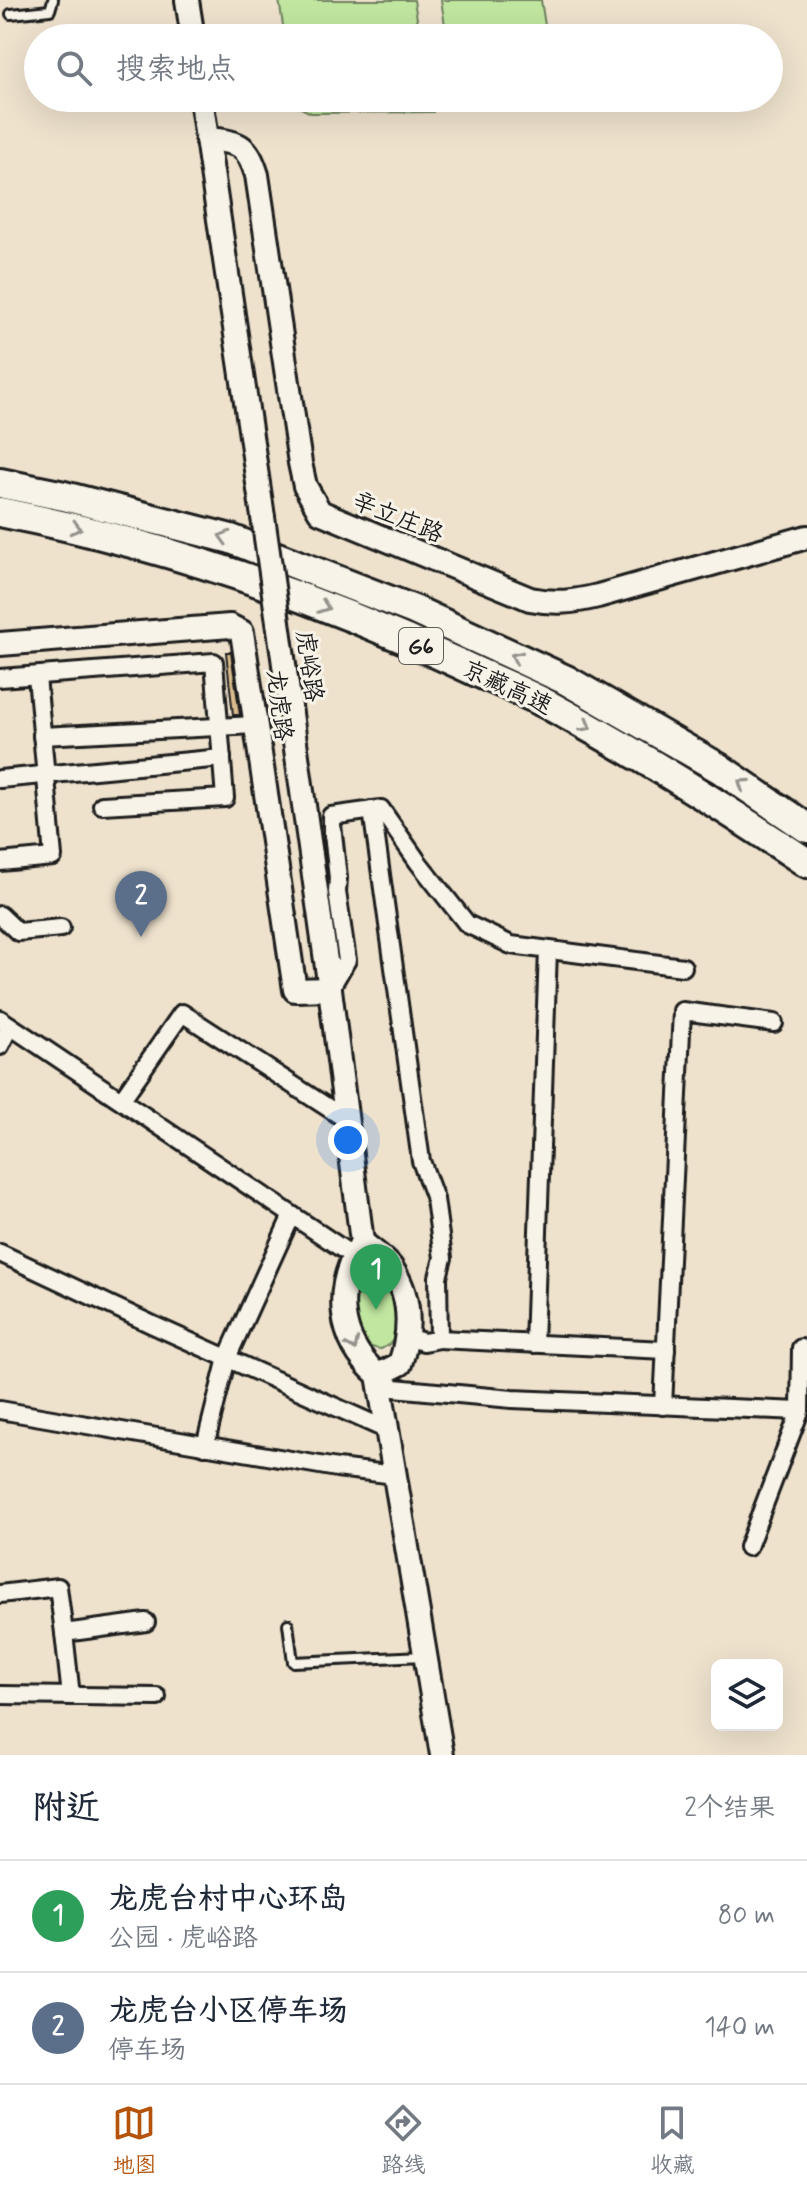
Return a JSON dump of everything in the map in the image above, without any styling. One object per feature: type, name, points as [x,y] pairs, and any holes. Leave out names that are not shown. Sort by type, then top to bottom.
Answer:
[{"type":"highway","name":"京藏高速","points":[[0,483],[64,496],[231,539],[414,610],[566,680],[719,768],[807,828]]},
{"type":"highway","name":"京藏高速","points":[[0,512],[59,523],[229,572],[403,637],[551,706],[705,794],[807,863]]},
{"type":"street","points":[[187,0],[191,24]]},
{"type":"street","name":"虎峪路","points":[[203,112],[330,989],[347,1120],[358,1249]]},
{"type":"street","name":"辛立庄路","points":[[207,139],[232,142],[243,147],[251,157],[257,175],[300,463],[305,486],[320,512],[530,599],[550,604],[598,596],[807,537]]},
{"type":"street","name":"龙虎路","points":[[0,644],[230,626],[242,632],[295,990],[330,989]]},
{"type":"street","points":[[0,678],[214,662],[225,798],[102,805]]},
{"type":"street","points":[[0,862],[53,857],[37,676]]},
{"type":"street","points":[[42,736],[255,725]]},
{"type":"street","points":[[0,779],[222,758]]},
{"type":"street","points":[[330,989],[347,960],[337,892],[331,816],[381,809],[467,924],[511,945],[683,967]]},
{"type":"street","points":[[372,810],[421,1161],[435,1199],[443,1258],[438,1277],[439,1339]]},
{"type":"street","points":[[0,915],[18,932],[61,928]]},
{"type":"street","points":[[534,1344],[548,950]]},
{"type":"street","points":[[663,1406],[682,1011],[774,1023]]},
{"type":"street","points":[[122,1099],[182,1013],[347,1120]]},
{"type":"street","points":[[0,1046],[5,1023],[292,1215],[390,1266],[402,1290],[409,1315],[409,1338],[400,1364],[378,1375]]},
{"type":"street","points":[[205,1446],[227,1358],[292,1215]]},
{"type":"street","points":[[358,1249],[344,1295],[343,1317],[349,1339],[360,1360],[394,1388],[512,1399],[800,1411]]},
{"type":"street","points":[[0,1253],[387,1430]]},
{"type":"street","points":[[409,1338],[424,1342],[439,1339],[666,1350]]},
{"type":"street","points":[[748,1547],[800,1411],[801,1348]]},
{"type":"street","points":[[378,1375],[442,1755]]},
{"type":"street","points":[[0,1410],[395,1475]]},
{"type":"street","points":[[0,1594],[58,1587],[71,1696]]},
{"type":"street","points":[[64,1633],[146,1622]]},
{"type":"street","points":[[0,1695],[157,1697]]},
{"type":"lane","points":[[11,14],[50,10],[53,0]]},
{"type":"lane","points":[[288,1624],[293,1662],[425,1656]]},
{"type":"green space","points":[[279,0],[414,0],[418,24],[283,24]]},
{"type":"green space","points":[[441,0],[541,0],[545,24],[445,24]]},
{"type":"green space","points":[[309,112],[433,112],[311,113]]},
{"type":"green space","points":[[366,1266],[385,1272],[399,1314],[397,1334],[391,1343],[381,1349],[362,1340],[355,1322],[354,1278]]},
{"type":"building","points":[[226,652],[231,652],[240,715],[233,715]]},
{"type":"place","name":"龙虎台小区停车场","points":[[141,937]]},
{"type":"place","name":"龙虎台村中心环岛","points":[[376,1310]]}]
